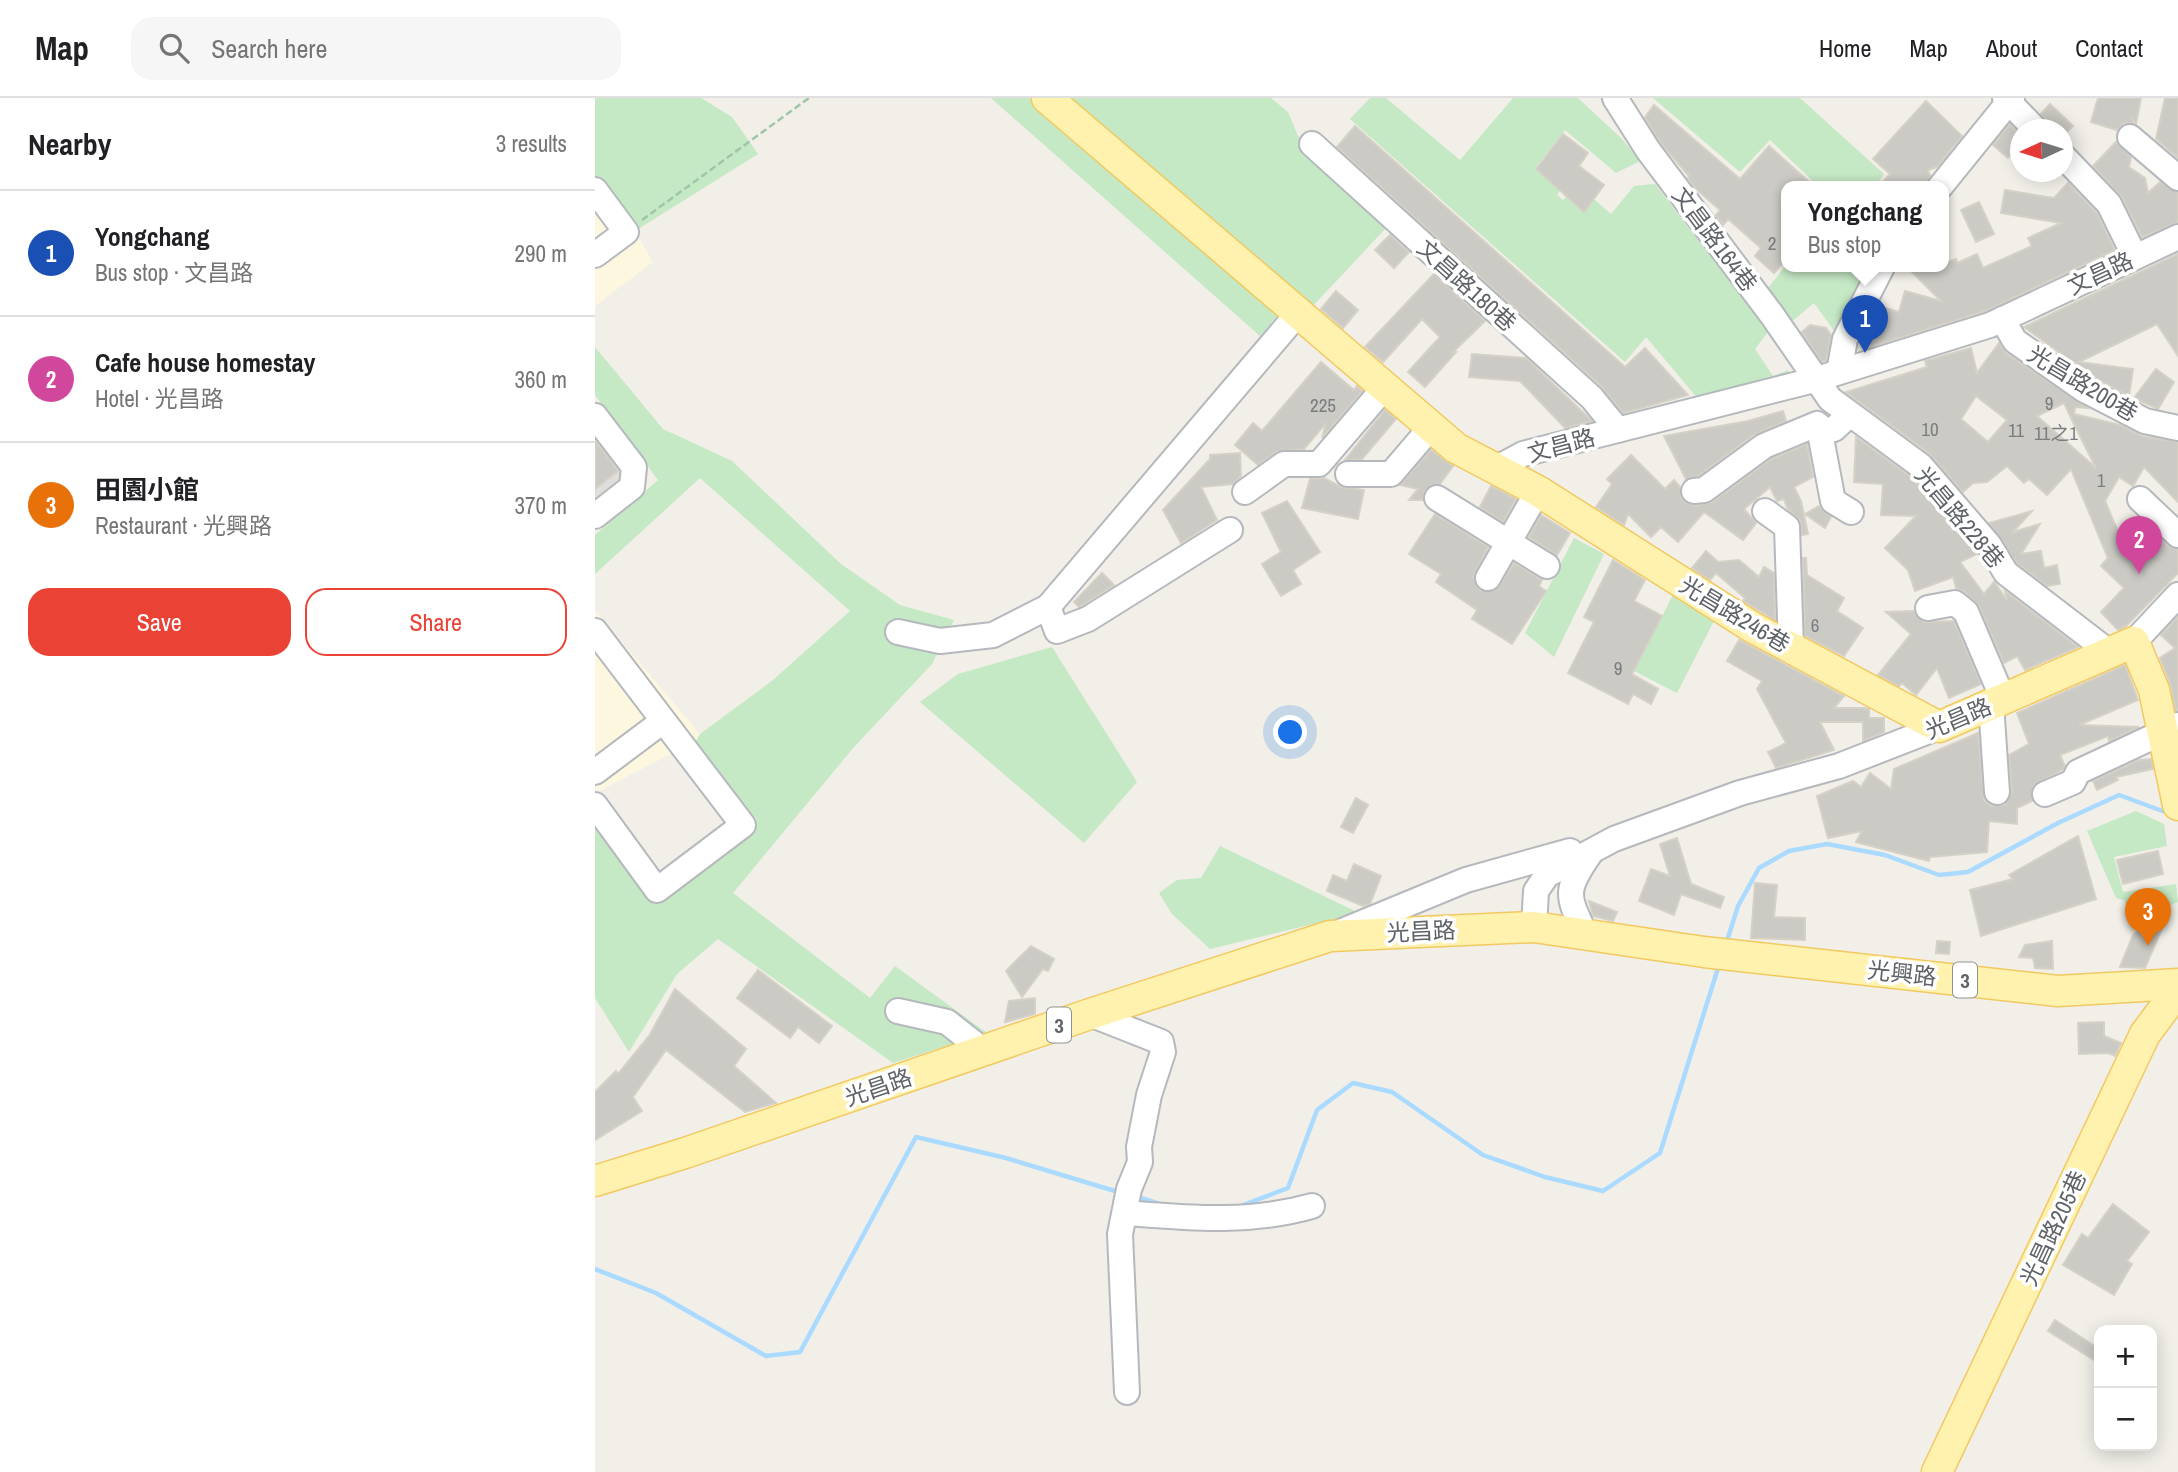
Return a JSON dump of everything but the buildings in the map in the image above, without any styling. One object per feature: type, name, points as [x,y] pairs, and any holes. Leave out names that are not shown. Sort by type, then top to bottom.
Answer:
[{"type":"main road","name":"文昌路","points":[[1047,98],[1456,448],[1497,468]]},
{"type":"main road","name":"光昌路246巷","points":[[1497,468],[1752,626],[1939,727]]},
{"type":"main road","name":"光昌路","points":[[1939,727],[2122,647]]},
{"type":"main road","points":[[2122,647],[2154,690],[2171,729],[2178,805]]},
{"type":"main road","name":"光昌路","points":[[595,1181],[1330,936],[1534,927]]},
{"type":"main road","name":"3","points":[[1534,927],[1586,936]]},
{"type":"main road","name":"光興路","points":[[1586,936],[1752,958],[2058,991],[2178,984]]},
{"type":"main road","name":"光昌路205巷","points":[[1937,1472],[2145,1034],[2178,990]]},
{"type":"street","name":"文昌路164巷","points":[[1615,98],[1648,150],[1772,315],[1814,380]]},
{"type":"street","points":[[1945,181],[2009,99],[2026,119]]},
{"type":"street","points":[[2130,137],[2178,178]]},
{"type":"street","name":"文昌路180巷","points":[[1313,144],[1592,398],[1618,430]]},
{"type":"street","points":[[2073,166],[2109,204],[2135,257]]},
{"type":"street","points":[[595,190],[626,232],[595,256]]},
{"type":"street","name":"文昌路","points":[[1497,468],[1523,454],[1814,380],[2002,319],[2178,237]]},
{"type":"street","points":[[1839,372],[1845,338],[1879,272]]},
{"type":"street","points":[[898,632],[940,641],[993,635],[1048,607],[1300,312]]},
{"type":"street","name":"光昌路200巷","points":[[2002,319],[2015,341],[2083,389],[2145,421],[2178,428]]},
{"type":"street","name":"光昌路228巷","points":[[1814,380],[1829,399],[1921,466],[1989,545],[2007,573],[2122,647]]},
{"type":"street","points":[[1245,492],[1284,464],[1319,464],[1385,387]]},
{"type":"street","points":[[1849,415],[1834,429],[1825,431],[1821,438],[1833,501],[1851,512]]},
{"type":"street","points":[[595,416],[634,467],[632,487],[595,516]]},
{"type":"street","points":[[1694,491],[1704,489],[1764,446],[1786,435],[1817,424],[1825,431]]},
{"type":"street","points":[[1349,474],[1391,474],[1432,426]]},
{"type":"street","points":[[1488,578],[1538,491]]},
{"type":"street","points":[[1437,498],[1547,566]]},
{"type":"street","points":[[2140,499],[2178,535]]},
{"type":"street","points":[[1765,511],[1787,527],[1791,566],[1791,648]]},
{"type":"street","points":[[1048,607],[1057,631],[1088,620],[1230,530]]},
{"type":"street","name":"光昌路","points":[[2122,647],[2178,595]]},
{"type":"street","points":[[1928,608],[1955,603],[1966,612],[1997,702],[1997,792]]},
{"type":"street","points":[[595,631],[743,825],[657,890],[595,805]]},
{"type":"street","points":[[595,772],[663,721]]},
{"type":"street","name":"光昌路","points":[[1534,927],[1536,891],[1548,875],[1614,839],[1740,793],[1839,766],[1939,727]]},
{"type":"street","points":[[2045,794],[2073,782],[2078,772],[2171,729]]},
{"type":"street","points":[[1330,936],[1466,880],[1614,839]]},
{"type":"street","points":[[1586,936],[1572,905],[1569,889],[1589,855],[1614,839]]},
{"type":"street","points":[[898,1011],[947,1022],[984,1051]]},
{"type":"street","points":[[1090,1014],[1161,1042],[1163,1052],[1149,1096],[1139,1147],[1140,1162],[1129,1189],[1120,1234],[1127,1392]]},
{"type":"street","points":[[1125,1213],[1225,1220],[1285,1214],[1312,1206]]},
{"type":"path","points":[[626,232],[809,98]]},
{"type":"shaded area","points":[[595,180],[635,231],[653,262],[595,306]]},
{"type":"shaded area","points":[[595,429],[626,470],[625,482],[595,505]]},
{"type":"shaded area","points":[[595,610],[700,734],[696,741],[595,793]]},
{"type":"green space","points":[[595,98],[701,98],[732,117],[758,154],[635,231],[595,180]]},
{"type":"green space","points":[[991,98],[1038,98],[1277,316],[1260,336]]},
{"type":"green space","points":[[1065,98],[1271,98],[1288,112],[1306,155],[1386,228],[1311,308]]},
{"type":"green space","points":[[1370,98],[1386,98],[1460,160],[1513,98],[1578,98],[1622,139],[1640,161],[1616,173],[1565,130],[1534,169],[1561,189],[1557,195],[1563,200],[1566,197],[1584,211],[1594,199],[1611,214],[1634,186],[1655,184],[1768,332],[1755,349],[1773,376],[1788,370],[1791,376],[1699,400],[1646,337],[1625,362],[1350,119]]},
{"type":"green space","points":[[1653,98],[1800,98],[1884,174],[1879,181],[1813,181],[1770,140],[1740,172]]},
{"type":"green space","points":[[1781,271],[1872,272],[1840,339],[1814,303],[1790,323],[1765,292]]},
{"type":"green space","points":[[595,347],[663,429],[732,461],[841,564],[900,605],[954,620],[932,664],[854,747],[733,893],[870,998],[895,966],[987,1033],[893,1063],[718,939],[677,974],[629,1052],[595,998],[595,815],[662,892],[757,820],[696,741],[700,734],[773,680],[850,611],[700,478],[595,574],[595,535],[658,480],[595,395]]},
{"type":"green space","points":[[1574,538],[1604,554],[1554,657],[1525,633]]},
{"type":"green space","points":[[1675,591],[1718,613],[1677,693],[1634,671]]},
{"type":"green space","points":[[1052,647],[1137,782],[1084,843],[920,702],[958,674]]},
{"type":"green space","points":[[2136,811],[2164,824],[2167,846],[2114,857],[2123,892],[2176,884],[2178,902],[2159,910],[2135,928],[2124,900],[2116,898],[2087,831]]},
{"type":"green space","points":[[1220,846],[1359,913],[1210,949],[1172,914],[1159,893],[1177,880],[1201,878]]},
{"type":"waterway","points":[[1726,944],[1738,906],[1759,868],[1789,851],[1827,844],[1885,855],[1939,875],[1968,872],[2058,823],[2119,795],[2168,813]]},
{"type":"waterway","points":[[1238,1207],[1288,1188],[1317,1110],[1353,1083],[1392,1092],[1483,1155],[1545,1177],[1603,1191],[1660,1153],[1719,965]]},
{"type":"waterway","points":[[595,1269],[656,1293],[766,1356],[800,1352],[916,1137],[1006,1158],[1115,1191]]},
{"type":"waterway","points":[[1141,1198],[1163,1205]]},
{"type":"place","name":"Yongchang","points":[[1865,353]]},
{"type":"place","name":"Cafe house homestay","points":[[2139,574]]},
{"type":"place","name":"田園小館","points":[[2148,946]]}]
